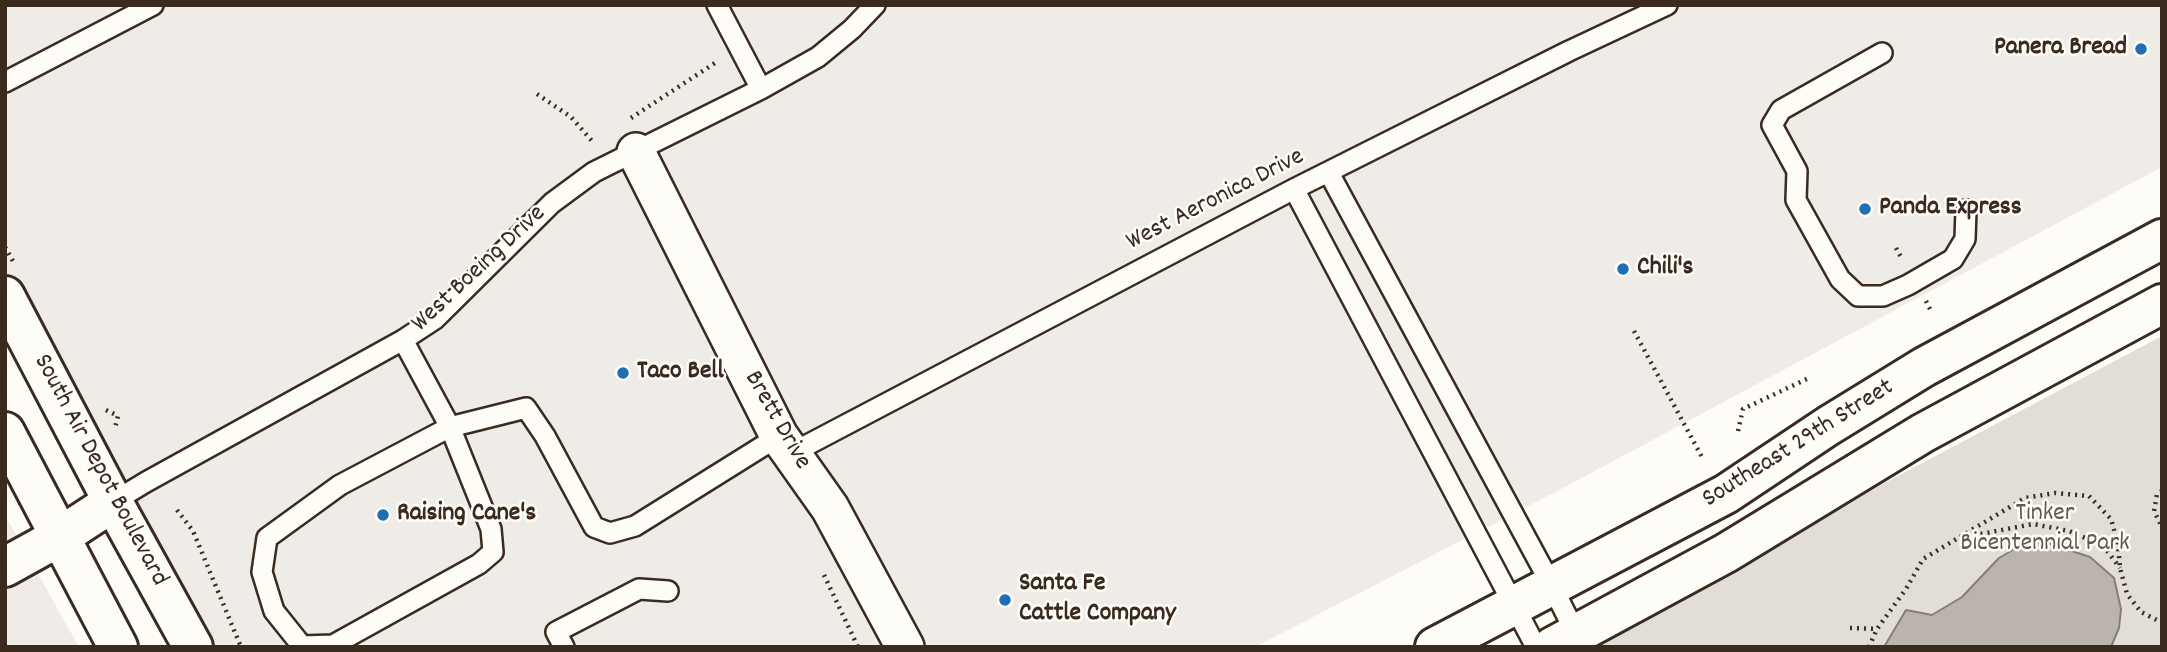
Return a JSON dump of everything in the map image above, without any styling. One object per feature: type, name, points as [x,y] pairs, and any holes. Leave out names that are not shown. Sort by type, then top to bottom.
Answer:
[{"type":"main road","name":"Southeast 29th Street","points":[[1435,647],[1726,494],[1828,426],[1924,367],[2162,239]]},
{"type":"main road","name":"South Air Depot Boulevard","points":[[5,296],[103,508],[193,647]]},
{"type":"main road","name":"Southeast 29th Street","points":[[1564,640],[1726,553],[1934,427],[2162,304]]},
{"type":"main road","points":[[5,350],[103,508]]},
{"type":"main road","points":[[5,432],[118,647]]},
{"type":"main road","name":"West Boeing Drive","points":[[5,567],[61,536],[103,508]]},
{"type":"street","name":"Brett Drive","points":[[630,137],[786,444],[830,508],[905,647]]},
{"type":"lane","points":[[5,82],[153,5]]},
{"type":"lane","points":[[717,5],[761,89]]},
{"type":"lane","name":"West Boeing Drive","points":[[103,508],[403,340],[435,319],[552,203],[594,172],[630,137],[761,89],[818,57],[852,29],[875,5]]},
{"type":"lane","name":"West Aeronica Drive","points":[[450,427],[526,408],[545,436],[594,527],[610,533],[635,526],[786,444],[1514,78],[1667,5]]},
{"type":"lane","points":[[1882,53],[1781,110],[1772,125],[1797,171],[1796,200],[1840,279],[1858,296],[1882,296],[1953,260],[1965,239],[1966,210]]},
{"type":"lane","points":[[1329,173],[1552,586],[1564,640]]},
{"type":"lane","points":[[1294,189],[1536,647]]},
{"type":"lane","points":[[403,340],[450,427],[491,529],[493,552],[479,564],[333,645],[302,646],[274,611],[262,572],[267,538],[340,485],[450,427]]},
{"type":"lane","points":[[564,647],[556,632],[639,589],[667,591]]},
{"type":"path","points":[[630,137],[740,48]]},
{"type":"path","points":[[537,94],[571,117],[593,142],[603,136]]},
{"type":"path","points":[[1634,331],[1703,459]]},
{"type":"path","points":[[1738,431],[1743,409],[1809,378]]},
{"type":"path","points":[[114,429],[118,416]]},
{"type":"path","points":[[2162,491],[2157,494],[2154,511],[2162,527]]},
{"type":"path","points":[[1869,647],[1877,629],[1906,589],[1923,559],[2025,498],[2055,493],[2089,496],[2111,519],[2126,594],[2141,612],[2162,620]]},
{"type":"path","points":[[177,510],[192,531],[241,647]]},
{"type":"path","points":[[1955,539],[2033,524],[2070,531],[2095,542],[2108,552],[2120,568]]},
{"type":"path","points":[[824,574],[858,647]]},
{"type":"path","points":[[1850,628],[1877,629]]},
{"type":"shaded area","points":[[5,5],[2162,5],[2162,167],[1563,488],[1255,647],[207,647],[5,280]]},
{"type":"shaded area","points":[[5,515],[79,647],[5,647]]},
{"type":"shaded area","points":[[2033,538],[2090,557],[2114,578],[2121,609],[2119,628],[2111,647],[1884,647],[1906,610],[1932,615],[1962,597],[1999,558]]},
{"type":"green space","name":"Tinker Bicentennial Park","points":[[2162,336],[2162,647],[1575,647]]},
{"type":"place","name":"Panera Bread","points":[[2141,49]]},
{"type":"place","name":"Panda Express","points":[[1865,209]]},
{"type":"place","name":"Chili's","points":[[1623,269]]},
{"type":"place","name":"Taco Bell","points":[[623,373]]},
{"type":"place","name":"Raising Cane's","points":[[383,515]]},
{"type":"place","name":"Santa Fe Cattle Company","points":[[1005,600]]}]
